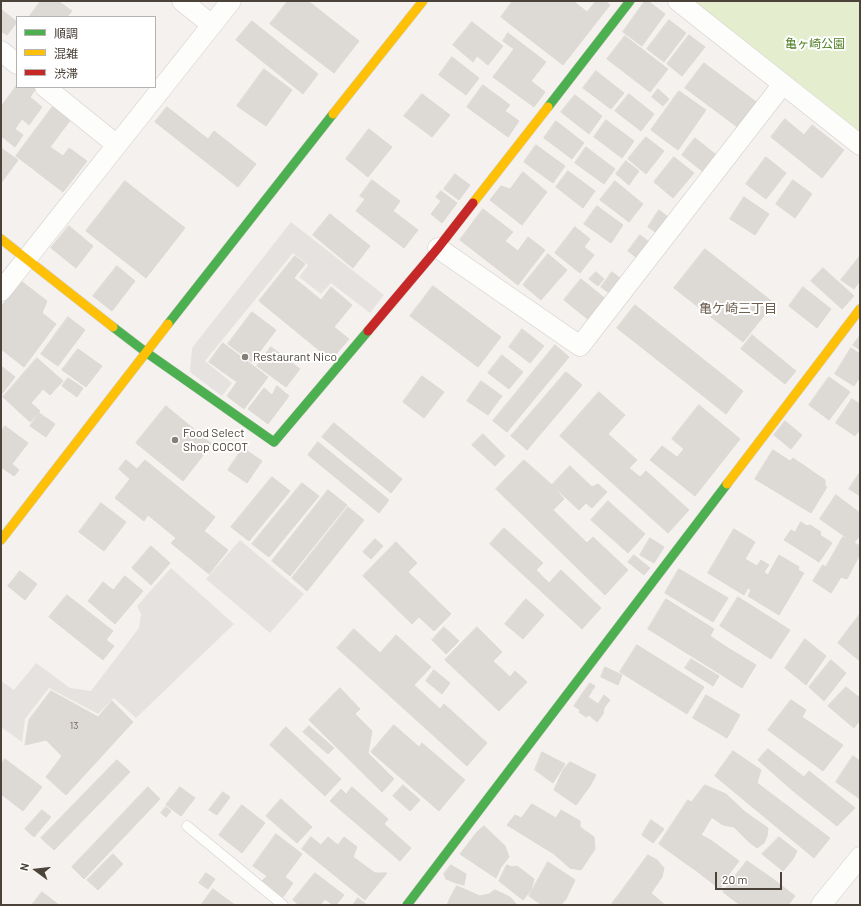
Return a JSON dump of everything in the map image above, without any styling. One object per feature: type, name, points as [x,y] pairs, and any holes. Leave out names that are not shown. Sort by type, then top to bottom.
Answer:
[{"type":"street","points":[[182,1],[212,25]]},
{"type":"street","points":[[1,291],[231,1]]},
{"type":"street","points":[[1,540],[423,1]]},
{"type":"street","points":[[1,239],[147,353],[274,442],[438,248],[630,1]]},
{"type":"street","points":[[678,1],[860,145]]},
{"type":"street","points":[[1,52],[16,63]]},
{"type":"street","points":[[438,248],[580,346],[783,84]]},
{"type":"street","points":[[46,88],[117,145]]},
{"type":"street","points":[[408,905],[860,309]]},
{"type":"street","points":[[821,905],[860,857]]},
{"type":"lane","points":[[187,826],[283,905]]},
{"type":"green space","name":"亀ヶ崎公園","points":[[692,1],[860,1],[860,135]]},
{"type":"shaded area","points":[[291,222],[384,295],[370,313],[331,283],[321,294],[299,277],[308,265],[293,253],[205,361],[232,383],[222,396],[190,372],[192,348]]},
{"type":"shaded area","points":[[240,540],[304,594],[270,633],[206,579]]},
{"type":"shaded area","points":[[171,568],[234,624],[136,718],[114,698],[98,714],[49,688],[25,719],[22,742],[1,727],[1,681],[14,690],[36,663],[70,688],[91,691],[139,628],[141,614],[137,606]]},
{"type":"building","points":[[41,1],[58,1],[72,11],[68,16],[30,16]]},
{"type":"building","points":[[288,1],[308,1],[359,41],[334,73],[270,24]]},
{"type":"building","points":[[513,1],[573,1],[587,12],[596,1],[605,1],[610,5],[563,65],[501,17]]},
{"type":"building","points":[[645,1],[648,1],[665,14],[642,46],[623,32]]},
{"type":"building","points":[[2,10],[16,21],[16,23],[7,35],[1,31]]},
{"type":"building","points":[[669,20],[686,33],[664,62],[647,49]]},
{"type":"building","points":[[252,21],[318,74],[303,94],[236,40]]},
{"type":"building","points":[[472,22],[503,46],[488,65],[477,56],[473,62],[453,45]]},
{"type":"building","points":[[508,33],[546,62],[531,81],[545,92],[534,107],[493,77],[514,49],[503,41]]},
{"type":"building","points":[[689,35],[705,47],[682,76],[667,64]]},
{"type":"building","points":[[625,36],[668,69],[650,92],[607,59]]},
{"type":"building","points":[[452,57],[479,78],[466,95],[439,75]]},
{"type":"building","points":[[704,63],[759,104],[740,129],[685,88]]},
{"type":"building","points":[[264,69],[292,90],[266,126],[237,106]]},
{"type":"building","points":[[596,71],[624,93],[611,109],[583,88]]},
{"type":"building","points":[[483,85],[510,105],[505,111],[519,121],[508,137],[467,107]]},
{"type":"building","points":[[16,86],[16,88],[36,88],[30,97],[42,107],[29,125],[22,119],[15,129],[23,135],[15,147],[1,136],[1,107]]},
{"type":"building","points":[[658,89],[669,99],[663,106],[652,97]]},
{"type":"building","points":[[679,91],[706,110],[678,150],[651,130]]},
{"type":"building","points":[[422,94],[450,115],[432,137],[404,116]]},
{"type":"building","points":[[629,94],[654,114],[641,131],[615,111]]},
{"type":"building","points":[[575,95],[602,116],[589,134],[561,112]]},
{"type":"building","points":[[54,105],[72,118],[50,147],[63,156],[69,148],[87,161],[63,192],[16,156]]},
{"type":"building","points":[[167,107],[208,139],[214,131],[256,164],[238,187],[155,122]]},
{"type":"building","points":[[785,119],[804,135],[812,125],[844,150],[822,178],[771,137]]},
{"type":"building","points":[[606,120],[634,141],[622,158],[594,137]]},
{"type":"building","points":[[556,121],[584,143],[572,159],[544,138]]},
{"type":"building","points":[[369,129],[392,147],[368,177],[346,159]]},
{"type":"building","points":[[646,137],[664,151],[646,174],[628,159]]},
{"type":"building","points":[[695,138],[720,158],[707,175],[682,155]]},
{"type":"building","points":[[536,145],[565,166],[553,183],[524,162]]},
{"type":"building","points":[[586,147],[615,169],[604,184],[575,163]]},
{"type":"building","points":[[1,148],[18,160],[1,183]]},
{"type":"building","points":[[674,157],[694,173],[673,198],[654,182]]},
{"type":"building","points":[[766,157],[786,173],[766,199],[746,184]]},
{"type":"building","points":[[626,161],[639,171],[629,185],[616,174]]},
{"type":"building","points":[[568,171],[595,191],[583,208],[556,187]]},
{"type":"building","points":[[523,172],[547,192],[522,225],[490,200],[501,186],[510,189]]},
{"type":"building","points":[[455,174],[470,185],[459,200],[444,189]]},
{"type":"building","points":[[372,180],[400,201],[393,211],[418,230],[404,248],[356,211],[365,199],[360,196]]},
{"type":"building","points":[[793,180],[812,194],[795,218],[776,204]]},
{"type":"building","points":[[125,181],[185,228],[146,278],[86,231]]},
{"type":"building","points":[[615,181],[643,204],[629,222],[600,200]]},
{"type":"building","points":[[441,191],[457,203],[442,223],[431,214],[441,201],[436,197]]},
{"type":"building","points":[[744,197],[769,214],[755,235],[730,219]]},
{"type":"building","points":[[597,206],[623,225],[611,243],[584,224]]},
{"type":"building","points":[[483,209],[513,232],[505,241],[518,251],[528,237],[545,250],[518,285],[460,240]]},
{"type":"building","points":[[659,210],[672,220],[661,236],[648,227]]},
{"type":"building","points":[[330,214],[370,246],[353,268],[313,235]]},
{"type":"building","points":[[69,226],[93,246],[76,268],[51,248]]},
{"type":"building","points":[[575,227],[590,239],[584,247],[594,255],[580,273],[555,253]]},
{"type":"building","points":[[640,235],[653,245],[641,261],[628,251]]},
{"type":"building","points":[[705,249],[774,303],[743,342],[674,288]]},
{"type":"building","points":[[548,254],[567,270],[541,300],[523,285]]},
{"type":"building","points":[[295,256],[305,264],[294,278],[321,300],[331,287],[352,305],[334,327],[349,339],[331,360],[259,301]]},
{"type":"building","points":[[860,256],[860,281],[854,289],[841,280]]},
{"type":"building","points":[[117,266],[135,281],[112,311],[93,296]]},
{"type":"building","points":[[823,268],[854,296],[842,309],[811,281]]},
{"type":"building","points":[[596,272],[604,279],[598,286],[589,279]]},
{"type":"building","points":[[612,272],[624,281],[613,296],[601,287]]},
{"type":"building","points":[[581,279],[607,300],[590,321],[564,300]]},
{"type":"building","points":[[21,281],[47,301],[42,313],[56,324],[24,367],[1,349],[1,307]]},
{"type":"building","points":[[433,286],[501,337],[478,367],[410,316]]},
{"type":"building","points":[[803,287],[831,309],[817,328],[789,306]]},
{"type":"building","points":[[635,305],[743,391],[726,414],[617,328]]},
{"type":"building","points":[[252,312],[276,330],[252,362],[228,344]]},
{"type":"building","points":[[68,317],[85,330],[58,366],[41,354]]},
{"type":"building","points":[[522,329],[544,346],[530,363],[509,347]]},
{"type":"building","points":[[752,335],[796,371],[785,384],[741,349]]},
{"type":"building","points":[[860,336],[860,350],[853,345]]},
{"type":"building","points":[[223,343],[268,377],[244,409],[227,396],[237,382],[209,362]]},
{"type":"building","points":[[555,345],[569,357],[507,432],[493,421]]},
{"type":"building","points":[[271,347],[300,369],[286,387],[257,366]]},
{"type":"building","points":[[851,348],[860,354],[860,377],[854,386],[835,374]]},
{"type":"building","points":[[78,349],[102,366],[86,387],[62,370]]},
{"type":"building","points":[[502,355],[523,372],[509,389],[488,373]]},
{"type":"building","points":[[37,358],[63,381],[50,395],[43,389],[31,403],[40,411],[30,422],[3,397]]},
{"type":"building","points":[[1,366],[15,377],[1,395]]},
{"type":"building","points":[[566,372],[582,385],[527,450],[511,436]]},
{"type":"building","points":[[422,376],[444,392],[424,418],[403,402]]},
{"type":"building","points":[[829,377],[850,392],[829,420],[809,405]]},
{"type":"building","points":[[68,378],[83,388],[77,397],[62,386]]},
{"type":"building","points":[[481,381],[502,396],[488,415],[467,401]]},
{"type":"building","points":[[277,386],[289,396],[268,424],[248,409],[264,388],[272,395]]},
{"type":"building","points":[[599,392],[625,415],[608,434],[637,460],[629,468],[640,477],[646,471],[689,510],[668,533],[560,436]]},
{"type":"building","points":[[852,399],[860,404],[860,429],[855,436],[836,423]]},
{"type":"building","points":[[699,405],[740,439],[695,496],[650,460],[662,446],[677,457],[684,449],[672,439]]},
{"type":"building","points":[[166,406],[212,444],[183,481],[136,443]]},
{"type":"building","points":[[39,413],[55,424],[46,437],[30,426]]},
{"type":"building","points":[[785,421],[802,435],[791,449],[774,435]]},
{"type":"building","points":[[334,423],[402,479],[391,493],[322,437]]},
{"type":"building","points":[[5,426],[28,443],[12,464],[19,470],[14,476],[1,467],[1,432]]},
{"type":"building","points":[[483,434],[505,456],[495,466],[472,445]]},
{"type":"building","points":[[318,442],[389,500],[379,513],[308,455]]},
{"type":"building","points":[[243,448],[262,461],[247,483],[228,470]]},
{"type":"building","points":[[773,450],[790,461],[793,458],[825,480],[825,486],[827,487],[811,513],[755,479]]},
{"type":"building","points":[[126,460],[137,469],[145,460],[215,517],[204,531],[228,550],[209,574],[171,543],[176,538],[148,515],[144,521],[115,498],[130,479],[119,469]]},
{"type":"building","points":[[524,460],[552,485],[564,499],[553,510],[587,543],[593,537],[628,570],[605,595],[496,489]]},
{"type":"building","points":[[570,466],[592,487],[598,484],[607,492],[592,508],[586,503],[579,510],[552,485]]},
{"type":"building","points":[[860,472],[860,496],[849,489]]},
{"type":"building","points":[[272,477],[290,491],[249,541],[231,527]]},
{"type":"building","points":[[302,483],[319,496],[269,557],[252,544]]},
{"type":"building","points":[[328,490],[347,505],[290,576],[272,561]]},
{"type":"building","points":[[836,495],[860,513],[860,535],[854,543],[820,519]]},
{"type":"building","points":[[608,501],[645,534],[628,553],[591,520]]},
{"type":"building","points":[[101,503],[126,522],[104,551],[79,532]]},
{"type":"building","points":[[348,507],[364,520],[307,591],[292,578]]},
{"type":"building","points":[[801,522],[807,526],[810,525],[821,532],[820,535],[832,543],[819,562],[784,540],[791,530],[795,532]]},
{"type":"building","points":[[504,528],[543,563],[536,570],[549,583],[561,570],[601,608],[582,629],[490,544]]},
{"type":"building","points":[[734,529],[755,542],[745,559],[757,566],[761,560],[769,565],[764,572],[768,575],[779,555],[799,567],[798,570],[804,573],[779,615],[748,596],[751,590],[748,588],[744,595],[708,573]]},
{"type":"building","points":[[843,537],[860,546],[860,554],[847,579],[841,577],[826,567]]},
{"type":"building","points":[[650,538],[664,547],[654,563],[640,555]]},
{"type":"building","points":[[375,539],[383,546],[371,559],[363,552]]},
{"type":"building","points":[[396,542],[417,563],[408,572],[451,614],[434,631],[419,617],[412,624],[363,576]]},
{"type":"building","points":[[151,546],[170,563],[151,585],[132,568]]},
{"type":"building","points":[[634,555],[650,568],[644,575],[628,562]]},
{"type":"building","points":[[823,565],[841,577],[831,593],[813,581]]},
{"type":"building","points":[[679,569],[728,598],[713,622],[665,593]]},
{"type":"building","points":[[20,571],[37,584],[25,600],[8,586]]},
{"type":"building","points":[[125,576],[143,591],[115,624],[88,601],[103,582],[113,590]]},
{"type":"building","points":[[67,595],[113,631],[106,640],[114,646],[103,660],[49,617]]},
{"type":"building","points":[[738,597],[790,630],[771,659],[720,626]]},
{"type":"building","points":[[526,599],[544,615],[523,639],[505,624]]},
{"type":"building","points":[[666,599],[714,629],[710,636],[728,648],[714,670],[648,629]]},
{"type":"building","points":[[860,614],[860,661],[838,643]]},
{"type":"building","points":[[444,627],[459,641],[446,654],[432,640]]},
{"type":"building","points":[[477,627],[502,652],[493,661],[510,677],[515,671],[527,682],[499,711],[445,660]]},
{"type":"building","points":[[354,629],[380,653],[396,635],[431,667],[414,685],[440,709],[444,704],[487,743],[467,766],[337,648]]},
{"type":"building","points":[[805,639],[826,656],[806,685],[785,668]]},
{"type":"building","points":[[637,645],[704,687],[687,714],[620,672]]},
{"type":"building","points":[[728,648],[756,665],[742,688],[714,670]]},
{"type":"building","points":[[691,659],[719,676],[713,686],[685,668]]},
{"type":"building","points":[[831,660],[846,673],[824,701],[809,687]]},
{"type":"building","points":[[605,667],[622,675],[618,685],[601,677]]},
{"type":"building","points":[[434,670],[450,683],[442,694],[426,681]]},
{"type":"building","points":[[590,683],[595,686],[588,697],[598,704],[604,695],[610,700],[597,722],[589,715],[586,717],[574,706]]},
{"type":"building","points":[[846,687],[860,698],[860,720],[854,728],[828,706]]},
{"type":"building","points":[[340,688],[360,709],[355,714],[372,731],[368,753],[394,779],[382,792],[309,720]]},
{"type":"building","points":[[51,691],[98,717],[112,701],[133,722],[66,795],[46,777],[62,756],[46,740],[25,745],[29,720]]},
{"type":"building","points":[[706,695],[740,715],[727,738],[693,718]]},
{"type":"building","points":[[791,700],[806,710],[802,717],[843,745],[823,771],[768,730]]},
{"type":"building","points":[[394,725],[419,747],[422,743],[465,780],[439,811],[371,752]]},
{"type":"building","points":[[309,726],[334,748],[328,754],[303,732]]},
{"type":"building","points":[[286,727],[341,779],[325,796],[270,745]]},
{"type":"building","points":[[768,749],[804,777],[809,771],[855,808],[837,826],[792,790],[758,760]]},
{"type":"building","points":[[733,751],[761,770],[757,783],[830,838],[814,858],[715,776]]},
{"type":"building","points":[[542,752],[565,764],[553,783],[535,770]]},
{"type":"building","points":[[853,756],[860,761],[860,799],[836,782]]},
{"type":"building","points":[[5,759],[42,787],[23,811],[1,794],[1,765]]},
{"type":"building","points":[[117,760],[130,772],[54,850],[41,838]]},
{"type":"building","points":[[570,762],[596,775],[576,805],[554,790],[563,770]]},
{"type":"building","points":[[403,785],[420,800],[410,811],[393,796]]},
{"type":"building","points":[[705,785],[726,794],[745,812],[734,827],[723,825],[691,803]]},
{"type":"building","points":[[148,787],[160,799],[84,879],[72,867]]},
{"type":"building","points":[[180,787],[195,798],[181,816],[166,805]]},
{"type":"building","points":[[352,787],[388,819],[384,824],[411,848],[400,861],[330,801],[341,789],[346,794]]},
{"type":"building","points":[[223,792],[230,797],[217,815],[209,810]]},
{"type":"building","points":[[281,799],[312,827],[297,843],[266,816]]},
{"type":"building","points":[[688,800],[712,817],[701,835],[712,841],[694,869],[659,844]]},
{"type":"building","points":[[532,804],[556,818],[561,810],[580,821],[580,827],[594,837],[595,849],[581,870],[570,868],[554,854],[507,825],[515,815],[521,818]]},
{"type":"building","points":[[242,805],[265,823],[242,853],[219,835]]},
{"type":"building","points":[[166,807],[171,811],[166,817],[161,813]]},
{"type":"building","points":[[42,810],[51,817],[34,837],[25,829]]},
{"type":"building","points":[[745,812],[768,828],[764,843],[757,848],[734,827]]},
{"type":"building","points":[[651,820],[664,829],[653,843],[642,835]]},
{"type":"building","points":[[484,826],[505,846],[509,857],[501,867],[496,878],[460,854],[477,832]]},
{"type":"building","points":[[276,834],[302,854],[285,877],[293,883],[283,897],[262,881],[267,876],[253,866]]},
{"type":"building","points":[[311,837],[321,845],[328,837],[338,845],[344,837],[357,847],[353,857],[375,873],[387,873],[365,900],[302,849]]},
{"type":"building","points":[[779,837],[797,851],[793,859],[783,871],[762,854]]},
{"type":"building","points":[[712,841],[739,861],[720,889],[694,869]]},
{"type":"building","points":[[113,854],[123,864],[98,890],[87,880]]},
{"type":"building","points":[[648,855],[657,860],[664,868],[662,877],[651,893],[632,877]]},
{"type":"building","points":[[747,861],[795,896],[788,905],[740,905],[723,892]]},
{"type":"building","points":[[548,862],[575,880],[566,899],[561,905],[542,905],[529,896]]},
{"type":"building","points":[[451,865],[466,874],[464,885],[446,879],[444,874]]},
{"type":"building","points":[[507,865],[512,867],[517,866],[534,879],[531,890],[523,900],[499,881]]},
{"type":"building","points":[[206,873],[215,879],[208,889],[199,883]]},
{"type":"building","points":[[315,873],[344,895],[336,905],[333,905],[325,899],[320,905],[299,905],[293,900]]},
{"type":"building","points":[[632,877],[651,893],[665,905],[611,905]]},
{"type":"building","points":[[457,886],[480,896],[473,905],[447,905]]},
{"type":"building","points":[[213,889],[235,905],[201,905]]},
{"type":"building","points":[[495,890],[510,897],[517,905],[474,905],[480,896],[489,894]]},
{"type":"building","points":[[42,892],[59,905],[32,905]]},
{"type":"building","points":[[358,898],[367,905],[353,905]]},
{"type":"traffic: fast","points":[[548,107],[630,1]]},
{"type":"traffic: fast","points":[[168,324],[333,114]]},
{"type":"traffic: fast","points":[[113,327],[147,353],[274,442],[368,331]]},
{"type":"traffic: fast","points":[[407,905],[727,484]]},
{"type":"traffic: slow","points":[[333,114],[423,1]]},
{"type":"traffic: slow","points":[[473,203],[548,107]]},
{"type":"traffic: slow","points":[[1,239],[113,327]]},
{"type":"traffic: slow","points":[[727,484],[860,309]]},
{"type":"traffic: slow","points":[[1,540],[168,324]]},
{"type":"traffic: jam","points":[[368,331],[438,248],[473,203]]},
{"type":"place","name":"Restaurant Nico","points":[[245,357]]},
{"type":"place","name":"Food Select Shop COCOT","points":[[175,440]]},
{"type":"district","name":"亀ケ崎三丁目","points":[[738,309]]}]
